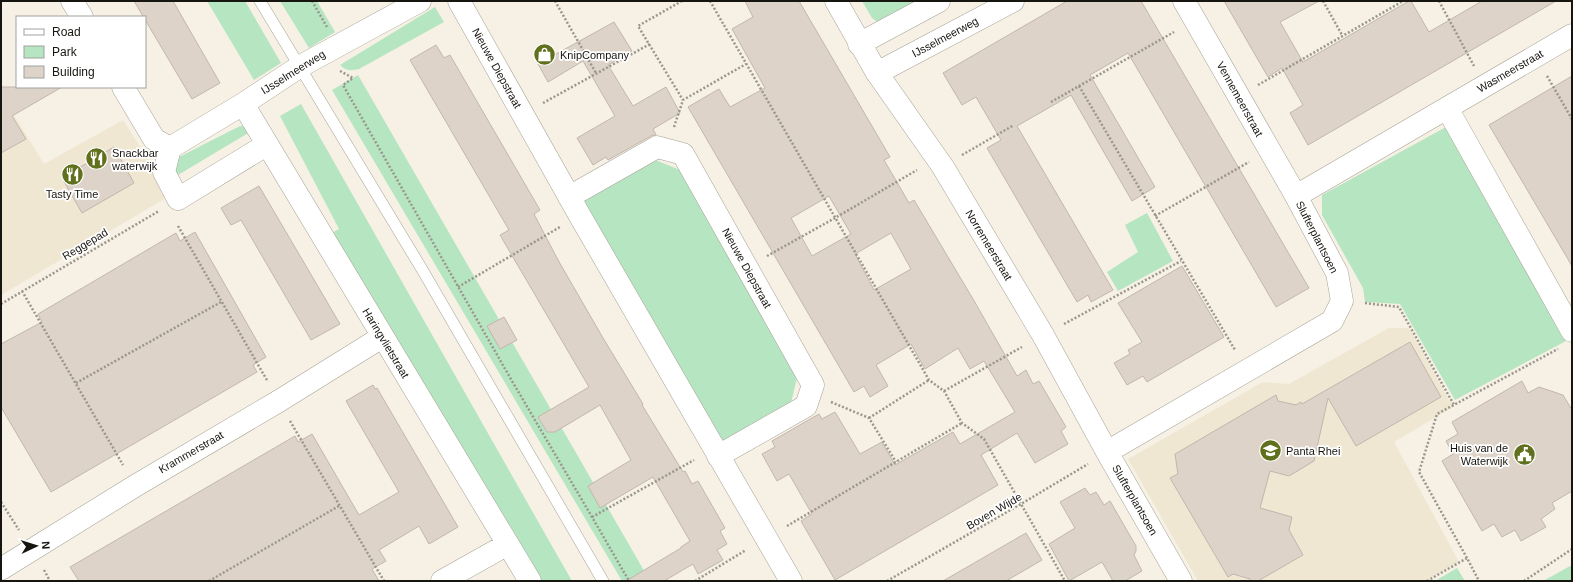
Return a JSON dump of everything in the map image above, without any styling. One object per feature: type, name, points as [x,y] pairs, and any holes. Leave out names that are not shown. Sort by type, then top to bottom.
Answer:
[{"type":"street","points":[[72,1],[81,16]]},
{"type":"street","name":"IJsselmeerweg","points":[[170,148],[243,104],[299,67],[420,1]]},
{"type":"street","name":"Nieuwe Diepstraat","points":[[459,1],[574,207],[791,581]]},
{"type":"street","points":[[836,1],[859,44],[939,1]]},
{"type":"street","name":"IJsselmeerweg","points":[[877,73],[1013,1]]},
{"type":"street","name":"Vennemeerstraat","points":[[1184,1],[1296,196]]},
{"type":"street","name":"Wasmeerstraat","points":[[1447,108],[1572,35]]},
{"type":"street","name":"Norremeerstraat","points":[[859,44],[877,73],[940,162],[1043,335],[1107,452]]},
{"type":"street","points":[[124,88],[139,117],[154,139],[170,148],[164,172],[178,199],[266,145]]},
{"type":"street","name":"Haringvlietstraat","points":[[243,104],[266,145],[530,581]]},
{"type":"street","points":[[1447,108],[1571,327]]},
{"type":"street","name":"Slufterplantsoen","points":[[1181,581],[1107,452],[1332,321],[1342,301],[1337,273],[1296,196],[1447,108]]},
{"type":"street","name":"Nieuwe Diepstraat","points":[[574,207],[657,147],[683,154],[813,385],[810,394]]},
{"type":"street","name":"Krammerstraat","points":[[1,569],[382,337]]},
{"type":"street","points":[[716,453],[806,406],[810,394]]},
{"type":"street","points":[[442,581],[508,544]]},
{"type":"lane","points":[[260,1],[423,271],[603,581]]},
{"type":"path","points":[[312,1],[337,45],[338,70],[353,78],[343,85],[512,381],[629,581]]},
{"type":"path","points":[[555,1],[596,73]]},
{"type":"path","points":[[682,1],[638,26],[683,100]]},
{"type":"path","points":[[710,1],[929,380],[944,391],[962,423],[984,439],[1065,581]]},
{"type":"path","points":[[1323,1],[1342,35]]},
{"type":"path","points":[[1238,96],[1403,1]]},
{"type":"path","points":[[1439,1],[1485,85]]},
{"type":"path","points":[[1051,102],[1196,20]]},
{"type":"path","points":[[522,114],[650,44]]},
{"type":"path","points":[[1535,56],[1572,119]]},
{"type":"path","points":[[666,150],[683,100],[746,64]]},
{"type":"path","points":[[1080,86],[1247,371]]},
{"type":"path","points":[[747,267],[940,162],[1014,125]]},
{"type":"path","points":[[1155,216],[1269,150]]},
{"type":"path","name":"Reggepad","points":[[1,304],[178,199]]},
{"type":"path","points":[[458,287],[574,207]]},
{"type":"path","points":[[22,291],[135,486]]},
{"type":"path","points":[[1342,301],[1399,307],[1454,405]]},
{"type":"path","points":[[76,383],[221,302]]},
{"type":"path","points":[[1479,581],[1419,472],[1437,414],[1558,348]]},
{"type":"path","points":[[869,418],[929,380]]},
{"type":"path","points":[[810,394],[869,418],[896,462]]},
{"type":"path","points":[[695,581],[962,423]]},
{"type":"path","name":"Boven Wijde","points":[[887,581],[1021,504],[1107,452]]},
{"type":"path","points":[[592,517],[716,453]]},
{"type":"path","points":[[209,581],[339,506]]},
{"type":"path","points":[[1524,581],[1572,549]]},
{"type":"path","points":[[1427,581],[1467,558]]},
{"type":"shaded area","points":[[1,94],[44,164],[123,120],[171,195],[1,295]]},
{"type":"shaded area","name":"Panta Rhei","points":[[1389,328],[1409,328],[1453,407],[1394,442],[1459,562],[1425,581],[1198,581],[1128,459],[1263,382],[1289,384]]},
{"type":"green space","points":[[207,1],[245,1],[281,63],[254,80]]},
{"type":"green space","points":[[280,1],[317,1],[335,32],[309,48]]},
{"type":"green space","points":[[862,1],[921,1],[880,24],[872,18]]},
{"type":"green space","points":[[435,7],[444,22],[359,69],[349,70],[340,65]]},
{"type":"green space","points":[[358,75],[650,581],[622,581],[332,90]]},
{"type":"green space","points":[[301,104],[572,581],[527,581],[326,236],[339,229],[280,116]]},
{"type":"green space","points":[[240,126],[247,127],[250,132],[178,175],[172,169],[177,158]]},
{"type":"green space","points":[[1446,127],[1566,341],[1455,400],[1400,304],[1365,302],[1363,288],[1322,215],[1322,195]]},
{"type":"green space","points":[[653,159],[680,170],[797,378],[790,407],[720,443],[581,202]]},
{"type":"green space","points":[[1147,213],[1173,261],[1118,291],[1107,272],[1138,252],[1125,225]]},
{"type":"green space","points":[[1572,565],[1572,581],[1543,581]]},
{"type":"green space","points":[[1457,568],[1465,581],[1435,581]]},
{"type":"building","points":[[134,1],[173,1],[220,83],[192,99],[146,21],[146,16],[143,16]]},
{"type":"building","points":[[745,1],[799,1],[890,157],[884,160],[909,203],[914,200],[1017,376],[1026,370],[1033,384],[1039,381],[1066,427],[1061,431],[1068,444],[1035,463],[1017,433],[981,455],[998,485],[835,580],[801,521],[812,514],[789,474],[777,481],[762,454],[775,447],[772,441],[819,414],[822,419],[835,412],[860,454],[882,442],[895,465],[953,432],[960,444],[1015,412],[984,361],[970,369],[958,348],[925,369],[911,344],[876,365],[888,386],[870,397],[864,386],[854,392],[688,107],[719,89],[730,107],[765,88],[732,29],[753,17]],"holes":[[[829,196],[851,234],[812,256],[791,218]],[[891,233],[911,269],[874,290],[855,254]]]},
{"type":"building","points":[[1067,1],[1141,1],[1309,288],[1276,307],[1128,53],[1090,75],[1155,187],[1132,201],[1071,95],[1017,126],[1113,290],[1091,302],[1088,295],[1077,302],[987,148],[1001,140],[976,97],[962,105],[943,73]]},
{"type":"building","points":[[1224,1],[1319,1],[1280,22],[1303,62],[1409,1],[1411,1],[1429,32],[1482,1],[1556,1],[1308,145],[1290,113],[1303,105],[1282,68],[1268,77]]},
{"type":"building","points":[[614,22],[632,51],[608,65],[633,106],[666,87],[680,113],[653,129],[656,135],[651,136],[608,160],[606,157],[593,165],[577,138],[615,116],[583,61],[548,82],[538,64]]},
{"type":"building","points":[[436,45],[444,58],[450,55],[540,210],[534,214],[558,260],[643,404],[642,405],[683,472],[685,471],[692,484],[698,481],[725,528],[720,531],[727,544],[717,550],[723,560],[698,574],[693,564],[664,581],[626,581],[690,541],[653,477],[600,508],[588,486],[631,460],[600,405],[555,432],[547,432],[538,417],[589,387],[500,235],[509,230],[410,60]]},
{"type":"building","points":[[1572,76],[1572,266],[1489,125]]},
{"type":"building","points":[[1,87],[60,88],[12,116],[26,139],[1,153]]},
{"type":"building","points":[[114,147],[134,183],[82,213],[62,178]]},
{"type":"building","points":[[259,186],[340,324],[311,340],[241,220],[231,225],[221,208]]},
{"type":"building","points":[[195,232],[266,357],[253,365],[257,372],[51,492],[1,407],[1,344],[42,322],[38,314],[176,233],[180,241]]},
{"type":"building","points":[[1182,266],[1224,337],[1147,382],[1143,376],[1127,385],[1114,363],[1130,354],[1128,350],[1142,342],[1118,303]]},
{"type":"building","points":[[504,317],[517,340],[500,349],[487,326]]},
{"type":"building","points":[[1410,342],[1441,397],[1356,446],[1328,398],[1314,461],[1289,476],[1270,471],[1260,508],[1292,517],[1289,530],[1303,555],[1258,581],[1251,581],[1250,579],[1233,574],[1228,577],[1170,478],[1178,474],[1175,454],[1276,395],[1278,401],[1296,405],[1301,402],[1302,404]]},
{"type":"building","points":[[1522,381],[1528,393],[1539,387],[1563,395],[1572,410],[1572,491],[1552,503],[1555,509],[1541,519],[1546,527],[1521,541],[1515,530],[1502,537],[1494,524],[1482,531],[1442,461],[1453,454],[1446,441],[1458,434],[1452,422]]},
{"type":"building","points":[[373,385],[375,389],[377,388],[458,527],[429,544],[419,526],[379,550],[386,561],[372,569],[379,581],[79,581],[70,567],[295,436],[298,442],[312,434],[359,515],[399,492],[346,401]]},
{"type":"building","points":[[1085,488],[1090,495],[1096,492],[1104,505],[1110,501],[1136,546],[1134,555],[1142,571],[1125,581],[1113,581],[1102,562],[1069,581],[1049,544],[1075,528],[1060,502]]},
{"type":"building","points":[[1026,533],[1042,560],[1006,581],[943,581]]},
{"type":"place","name":"KnipCompany","points":[[544,55]]},
{"type":"place","name":"Snackbar waterwijk","points":[[97,159]]},
{"type":"place","name":"Tasty Time","points":[[72,174]]},
{"type":"place","name":"Panta Rhei","points":[[1271,451]]},
{"type":"place","name":"Huis van de Waterwijk","points":[[1524,454]]}]
